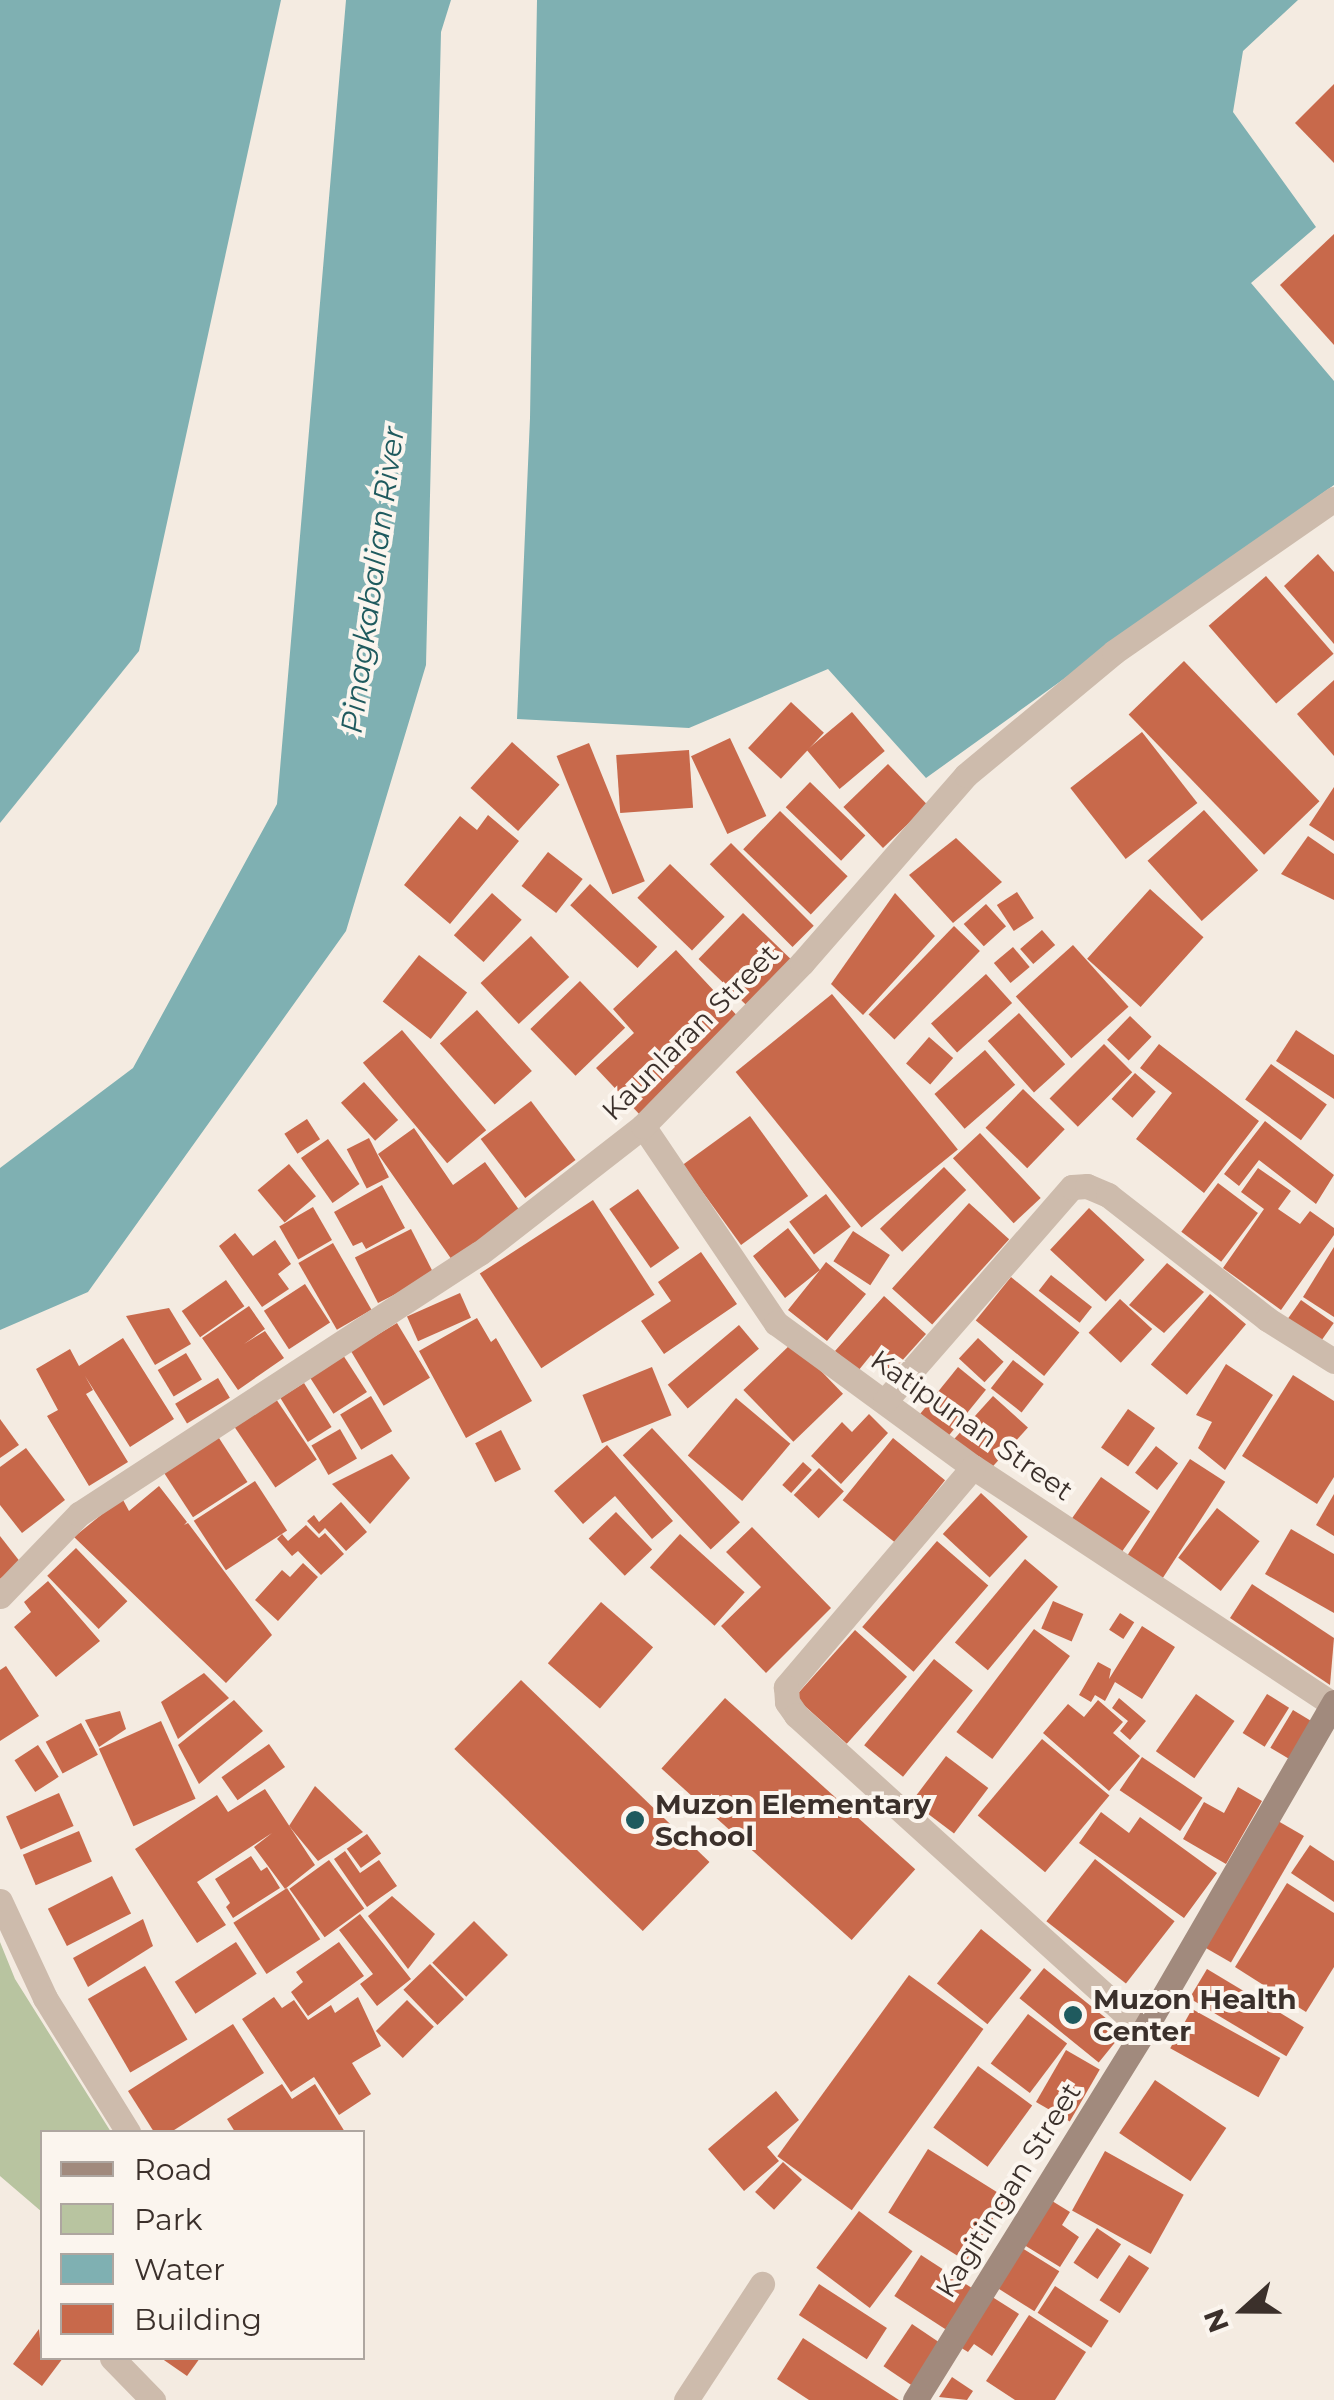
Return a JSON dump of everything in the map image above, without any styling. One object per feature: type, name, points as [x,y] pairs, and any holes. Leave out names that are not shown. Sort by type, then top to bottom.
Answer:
[{"type":"street","name":"Kaunlaran Street","points":[[0,1596],[79,1514],[480,1253],[644,1126],[802,963],[966,775],[1114,652],[1334,499]]},
{"type":"street","name":"Katipunan Street","points":[[644,1126],[776,1324],[972,1467],[1334,1703]]},
{"type":"street","points":[[885,1401],[1072,1187],[1088,1186],[1108,1195],[1267,1320],[1334,1361]]},
{"type":"street","points":[[972,1467],[786,1687],[788,1702],[796,1715],[1144,2030]]},
{"type":"street","name":"Kagitingan Street","points":[[915,2400],[1144,2030],[1334,1703]]},
{"type":"street","points":[[0,1902],[45,1998],[127,2130]]},
{"type":"street","points":[[686,2400],[762,2284]]},
{"type":"street","points":[[114,2360],[153,2400]]},
{"type":"green space","points":[[0,1942],[15,1979],[110,2130],[40,2130],[40,2210],[0,2176]]},
{"type":"water","points":[[0,0],[281,0],[139,651],[0,823]]},
{"type":"water","name":"Pinagkabalian River","points":[[346,0],[451,0],[441,32],[426,665],[346,931],[88,1292],[0,1330],[0,1168],[133,1068],[277,804]]},
{"type":"water","points":[[537,0],[1298,0],[1243,51],[1233,112],[1316,227],[1251,283],[1334,381],[1334,485],[926,778],[828,669],[689,728],[517,719],[530,418]]},
{"type":"building","points":[[1334,84],[1334,163],[1295,123]]},
{"type":"building","points":[[1334,234],[1334,345],[1280,285]]},
{"type":"building","points":[[1318,554],[1334,572],[1334,644],[1284,586]]},
{"type":"building","points":[[1266,576],[1334,654],[1276,704],[1209,626]]},
{"type":"building","points":[[1184,661],[1319,801],[1264,855],[1129,714]]},
{"type":"building","points":[[1334,680],[1334,756],[1297,714]]},
{"type":"building","points":[[791,702],[824,733],[781,779],[748,748]]},
{"type":"building","points":[[852,712],[885,751],[840,789],[807,750]]},
{"type":"building","points":[[1142,732],[1197,803],[1126,859],[1070,788]]},
{"type":"building","points":[[730,738],[766,816],[727,834],[691,756]]},
{"type":"building","points":[[512,742],[560,785],[518,831],[471,788]]},
{"type":"building","points":[[589,743],[645,881],[612,894],[557,756]]},
{"type":"building","points":[[689,750],[693,808],[620,813],[616,755]]},
{"type":"building","points":[[888,764],[928,805],[883,848],[843,807]]},
{"type":"building","points":[[810,782],[865,835],[841,861],[786,807]]},
{"type":"building","points":[[1334,787],[1334,841],[1309,825]]},
{"type":"building","points":[[1204,810],[1258,870],[1202,921],[1148,861]]},
{"type":"building","points":[[780,811],[848,876],[811,914],[743,849]]},
{"type":"building","points":[[488,815],[519,841],[450,924],[404,885],[460,816],[477,830]]},
{"type":"building","points":[[1308,836],[1334,854],[1334,900],[1281,874]]},
{"type":"building","points":[[956,838],[1002,882],[953,923],[909,875]]},
{"type":"building","points":[[731,843],[814,926],[793,947],[710,864]]},
{"type":"building","points":[[548,852],[583,879],[556,913],[522,886]]},
{"type":"building","points":[[670,864],[725,917],[692,951],[637,898]]},
{"type":"building","points":[[590,884],[657,947],[638,968],[570,905]]},
{"type":"building","points":[[1150,889],[1204,937],[1141,1007],[1087,959]]},
{"type":"building","points":[[1017,892],[1034,918],[1014,931],[997,905]]},
{"type":"building","points":[[492,893],[522,920],[484,962],[454,935]]},
{"type":"building","points":[[895,893],[935,936],[863,1015],[831,984]]},
{"type":"building","points":[[986,904],[1006,926],[984,946],[964,924]]},
{"type":"building","points":[[743,913],[794,962],[750,1008],[699,959]]},
{"type":"building","points":[[954,926],[980,951],[894,1039],[869,1014]]},
{"type":"building","points":[[1042,930],[1055,945],[1033,964],[1020,949]]},
{"type":"building","points":[[531,936],[569,977],[519,1024],[481,983]]},
{"type":"building","points":[[1073,945],[1129,1007],[1071,1058],[1016,997]]},
{"type":"building","points":[[1013,947],[1030,967],[1011,983],[994,963]]},
{"type":"building","points":[[676,950],[743,1022],[641,1116],[596,1068],[634,1033],[613,1009]]},
{"type":"building","points":[[419,955],[467,993],[431,1039],[383,1001]]},
{"type":"building","points":[[986,974],[1012,1003],[957,1052],[931,1024]]},
{"type":"building","points":[[580,981],[625,1028],[576,1076],[530,1029]]},
{"type":"building","points":[[832,994],[958,1149],[861,1227],[736,1072]]},
{"type":"building","points":[[477,1010],[532,1071],[495,1104],[440,1043]]},
{"type":"building","points":[[1019,1013],[1065,1064],[1034,1092],[988,1041]]},
{"type":"building","points":[[1130,1016],[1152,1037],[1129,1061],[1107,1040]]},
{"type":"building","points":[[402,1030],[486,1130],[447,1163],[363,1063]]},
{"type":"building","points":[[1296,1030],[1334,1055],[1334,1099],[1276,1061]]},
{"type":"building","points":[[929,1037],[953,1058],[930,1084],[906,1063]]},
{"type":"building","points":[[1104,1044],[1132,1072],[1078,1127],[1050,1098]]},
{"type":"building","points":[[1159,1044],[1259,1121],[1204,1193],[1136,1139],[1172,1093],[1140,1068]]},
{"type":"building","points":[[985,1050],[1015,1085],[965,1129],[934,1094]]},
{"type":"building","points":[[1271,1064],[1327,1105],[1301,1140],[1245,1100]]},
{"type":"building","points":[[1135,1073],[1156,1092],[1132,1118],[1112,1099]]},
{"type":"building","points":[[364,1082],[398,1120],[375,1141],[341,1103]]},
{"type":"building","points":[[1023,1089],[1065,1129],[1027,1168],[985,1128]]},
{"type":"building","points":[[531,1101],[576,1160],[525,1198],[481,1139]]},
{"type":"building","points":[[750,1116],[808,1196],[741,1245],[683,1165]]},
{"type":"building","points":[[307,1119],[320,1139],[297,1154],[284,1134]]},
{"type":"building","points":[[1265,1121],[1334,1175],[1316,1204],[1259,1160],[1239,1186],[1224,1174]]},
{"type":"building","points":[[414,1128],[453,1185],[485,1162],[520,1211],[452,1260],[378,1154]]},
{"type":"building","points":[[980,1133],[1041,1198],[1014,1223],[953,1158]]},
{"type":"building","points":[[369,1138],[389,1177],[367,1189],[347,1149]]},
{"type":"building","points":[[328,1139],[360,1184],[333,1203],[301,1158]]},
{"type":"building","points":[[289,1164],[316,1196],[285,1223],[258,1190]]},
{"type":"building","points":[[944,1167],[966,1190],[902,1252],[880,1229]]},
{"type":"building","points":[[1258,1168],[1291,1191],[1278,1209],[1300,1224],[1310,1211],[1334,1228],[1334,1235],[1281,1310],[1223,1268],[1264,1209],[1241,1192]]},
{"type":"building","points":[[1218,1183],[1258,1213],[1221,1262],[1181,1232]]},
{"type":"building","points":[[382,1185],[405,1228],[366,1249],[362,1242],[353,1246],[334,1212]]},
{"type":"building","points":[[638,1189],[679,1248],[651,1268],[609,1209]]},
{"type":"building","points":[[826,1194],[851,1227],[814,1254],[789,1222]]},
{"type":"building","points":[[593,1200],[655,1295],[541,1368],[480,1274]]},
{"type":"building","points":[[969,1203],[1009,1239],[932,1325],[892,1288]]},
{"type":"building","points":[[313,1207],[332,1240],[298,1259],[279,1226]]},
{"type":"building","points":[[1089,1208],[1145,1260],[1106,1302],[1050,1250]]},
{"type":"building","points":[[788,1228],[820,1270],[785,1298],[753,1256]]},
{"type":"building","points":[[411,1229],[434,1274],[378,1303],[355,1258]]},
{"type":"building","points":[[853,1231],[890,1255],[870,1285],[833,1261]]},
{"type":"building","points":[[235,1233],[253,1256],[275,1240],[291,1264],[278,1274],[289,1289],[262,1307],[219,1246]]},
{"type":"building","points":[[333,1243],[372,1310],[337,1330],[298,1263]]},
{"type":"building","points":[[1334,1247],[1334,1317],[1303,1297]]},
{"type":"building","points":[[701,1252],[737,1304],[664,1354],[641,1321],[671,1301],[658,1282]]},
{"type":"building","points":[[826,1262],[866,1294],[827,1341],[788,1310]]},
{"type":"building","points":[[1167,1263],[1204,1292],[1164,1333],[1129,1305]]},
{"type":"building","points":[[1051,1275],[1092,1307],[1080,1323],[1039,1291]]},
{"type":"building","points":[[1011,1277],[1079,1332],[1044,1376],[976,1321]]},
{"type":"building","points":[[226,1280],[244,1306],[200,1337],[182,1311]]},
{"type":"building","points":[[305,1284],[330,1323],[289,1349],[264,1311]]},
{"type":"building","points":[[460,1293],[471,1318],[418,1341],[407,1317]]},
{"type":"building","points":[[1210,1294],[1246,1324],[1187,1395],[1151,1364]]},
{"type":"building","points":[[884,1296],[926,1334],[891,1373],[871,1355],[858,1371],[835,1351]]},
{"type":"building","points":[[1120,1299],[1152,1329],[1121,1363],[1089,1333]]},
{"type":"building","points":[[1301,1300],[1334,1323],[1321,1342],[1288,1319]]},
{"type":"building","points":[[249,1306],[265,1329],[244,1344],[265,1331],[284,1358],[238,1390],[202,1338]]},
{"type":"building","points":[[169,1308],[191,1344],[155,1365],[126,1316]]},
{"type":"building","points":[[477,1318],[491,1342],[496,1338],[532,1401],[466,1438],[419,1351]]},
{"type":"building","points":[[397,1323],[430,1378],[384,1406],[351,1351]]},
{"type":"building","points":[[739,1325],[759,1349],[688,1409],[668,1385]]},
{"type":"building","points":[[123,1338],[174,1419],[130,1447],[85,1376],[93,1390],[86,1394],[128,1462],[89,1486],[47,1416],[58,1410],[36,1369],[70,1349],[79,1366]]},
{"type":"building","points":[[978,1338],[1004,1362],[985,1382],[959,1358]]},
{"type":"building","points":[[793,1342],[843,1394],[793,1442],[743,1390]]},
{"type":"building","points":[[186,1353],[202,1380],[174,1397],[158,1370]]},
{"type":"building","points":[[343,1355],[367,1392],[333,1414],[309,1377]]},
{"type":"building","points":[[1013,1360],[1044,1384],[1022,1412],[991,1388]]},
{"type":"building","points":[[1226,1364],[1273,1395],[1225,1470],[1198,1448],[1212,1422],[1196,1415]]},
{"type":"building","points":[[652,1367],[671,1415],[602,1443],[582,1395]]},
{"type":"building","points":[[958,1367],[986,1390],[948,1436],[920,1414]]},
{"type":"building","points":[[1293,1375],[1334,1401],[1334,1477],[1317,1504],[1242,1456]]},
{"type":"building","points":[[218,1378],[230,1398],[187,1423],[175,1404]]},
{"type":"building","points":[[304,1383],[332,1427],[308,1442],[280,1398]]},
{"type":"building","points":[[371,1396],[392,1431],[361,1450],[340,1415]]},
{"type":"building","points":[[993,1396],[1028,1427],[989,1471],[954,1439]]},
{"type":"building","points":[[736,1398],[790,1444],[742,1501],[688,1455]]},
{"type":"building","points":[[276,1399],[317,1460],[275,1487],[235,1427]]},
{"type":"building","points":[[1128,1409],[1155,1428],[1128,1466],[1101,1448]]},
{"type":"building","points":[[869,1414],[888,1433],[841,1484],[811,1456],[842,1422],[852,1432]]},
{"type":"building","points":[[0,1419],[19,1445],[0,1458]]},
{"type":"building","points":[[652,1428],[740,1522],[711,1550],[623,1455]]},
{"type":"building","points":[[340,1429],[357,1458],[328,1475],[311,1446]]},
{"type":"building","points":[[501,1430],[521,1469],[495,1482],[475,1443]]},
{"type":"building","points":[[217,1435],[247,1482],[193,1517],[162,1470]]},
{"type":"building","points":[[893,1438],[945,1480],[895,1542],[843,1500]]},
{"type":"building","points":[[607,1445],[673,1521],[652,1539],[615,1496],[583,1524],[554,1491]]},
{"type":"building","points":[[1156,1446],[1178,1463],[1157,1490],[1135,1473]]},
{"type":"building","points":[[26,1448],[65,1500],[22,1533],[0,1505],[0,1467]]},
{"type":"building","points":[[392,1454],[410,1478],[370,1524],[332,1484]]},
{"type":"building","points":[[1190,1459],[1225,1482],[1162,1580],[1126,1557]]},
{"type":"building","points":[[803,1462],[812,1470],[791,1493],[782,1485]]},
{"type":"building","points":[[819,1468],[844,1491],[819,1518],[794,1495]]},
{"type":"building","points":[[1101,1477],[1150,1511],[1120,1554],[1071,1520]]},
{"type":"building","points":[[255,1481],[287,1530],[226,1570],[194,1521]]},
{"type":"building","points":[[159,1486],[187,1522],[184,1525],[188,1523],[272,1635],[226,1683],[74,1537],[122,1498],[129,1511]]},
{"type":"building","points":[[981,1493],[1028,1537],[990,1578],[943,1534]]},
{"type":"building","points":[[1334,1494],[1334,1536],[1316,1525]]},
{"type":"building","points":[[341,1502],[367,1532],[346,1551],[325,1528],[319,1534],[307,1521],[314,1515],[319,1522]]},
{"type":"building","points":[[1217,1508],[1260,1541],[1221,1591],[1178,1558]]},
{"type":"building","points":[[616,1512],[652,1549],[625,1576],[589,1538]]},
{"type":"building","points":[[306,1525],[319,1538],[325,1533],[344,1554],[321,1575],[298,1551],[292,1556],[277,1539],[282,1534],[288,1541]]},
{"type":"building","points":[[752,1527],[831,1608],[766,1673],[721,1626],[761,1587],[726,1552]]},
{"type":"building","points":[[1291,1529],[1334,1554],[1334,1613],[1265,1574]]},
{"type":"building","points":[[680,1534],[745,1592],[715,1626],[650,1567]]},
{"type":"building","points":[[0,1536],[21,1563],[0,1579]]},
{"type":"building","points":[[937,1541],[988,1586],[914,1672],[862,1627]]},
{"type":"building","points":[[76,1548],[127,1601],[99,1629],[47,1576]]},
{"type":"building","points":[[1025,1559],[1058,1587],[988,1670],[955,1642]]},
{"type":"building","points":[[303,1563],[318,1577],[278,1621],[255,1600],[282,1570],[290,1577]]},
{"type":"building","points":[[48,1581],[100,1641],[56,1677],[14,1627],[31,1612],[24,1602]]},
{"type":"building","points":[[1252,1584],[1334,1638],[1330,1685],[1230,1618]]},
{"type":"building","points":[[1053,1601],[1083,1614],[1072,1642],[1041,1629]]},
{"type":"building","points":[[601,1602],[653,1647],[600,1708],[548,1663]]},
{"type":"building","points":[[1120,1613],[1134,1622],[1123,1639],[1109,1630]]},
{"type":"building","points":[[1142,1626],[1175,1647],[1142,1699],[1115,1682],[1105,1701],[1095,1695],[1091,1702],[1079,1695],[1098,1662],[1111,1669],[1109,1679]]},
{"type":"building","points":[[1034,1629],[1070,1656],[992,1759],[956,1732]]},
{"type":"building","points":[[855,1630],[907,1677],[847,1744],[795,1697]]},
{"type":"building","points":[[934,1659],[973,1690],[903,1777],[864,1745]]},
{"type":"building","points":[[6,1666],[39,1716],[0,1741],[0,1670]]},
{"type":"building","points":[[204,1673],[229,1698],[178,1739],[161,1702]]},
{"type":"building","points":[[521,1680],[709,1862],[643,1931],[454,1749]]},
{"type":"building","points":[[1196,1694],[1235,1721],[1194,1778],[1156,1751]]},
{"type":"building","points":[[1267,1694],[1289,1708],[1265,1747],[1243,1733]]},
{"type":"building","points":[[725,1698],[915,1869],[852,1940],[661,1769]]},
{"type":"building","points":[[1119,1698],[1146,1721],[1130,1740],[1120,1731],[1128,1721],[1112,1708]]},
{"type":"building","points":[[234,1700],[263,1731],[199,1784],[178,1745]]},
{"type":"building","points":[[1098,1700],[1123,1722],[1113,1733],[1140,1756],[1109,1791],[1043,1733],[1068,1704],[1084,1717]]},
{"type":"building","points":[[1293,1710],[1316,1724],[1293,1762],[1270,1748]]},
{"type":"building","points":[[120,1711],[126,1729],[99,1747],[85,1720]]},
{"type":"building","points":[[161,1721],[196,1799],[133,1826],[99,1749]]},
{"type":"building","points":[[81,1723],[98,1755],[63,1774],[46,1742]]},
{"type":"building","points":[[1042,1739],[1109,1796],[1045,1872],[978,1816]]},
{"type":"building","points":[[269,1744],[285,1767],[238,1800],[221,1777]]},
{"type":"building","points":[[38,1745],[59,1777],[35,1792],[15,1760]]},
{"type":"building","points":[[946,1756],[988,1788],[954,1833],[912,1802]]},
{"type":"building","points":[[1142,1757],[1203,1798],[1180,1831],[1120,1790]]},
{"type":"building","points":[[315,1786],[363,1832],[318,1861],[289,1826]]},
{"type":"building","points":[[1238,1787],[1262,1801],[1226,1864],[1183,1839],[1204,1802],[1224,1813]]},
{"type":"building","points":[[265,1789],[315,1865],[285,1889],[254,1847],[272,1833],[197,1882],[226,1925],[197,1943],[135,1849],[217,1795],[228,1812]]},
{"type":"building","points":[[59,1793],[74,1826],[21,1849],[6,1817]]},
{"type":"building","points":[[1101,1812],[1129,1833],[1140,1817],[1217,1873],[1184,1918],[1079,1843]]},
{"type":"building","points":[[1278,1821],[1304,1836],[1231,1962],[1205,1947]]},
{"type":"building","points":[[79,1831],[92,1861],[36,1885],[23,1855]]},
{"type":"building","points":[[367,1834],[381,1853],[361,1868],[347,1849]]},
{"type":"building","points":[[1310,1845],[1334,1861],[1334,1902],[1291,1873]]},
{"type":"building","points":[[345,1851],[360,1873],[379,1860],[397,1886],[367,1907],[334,1859]]},
{"type":"building","points":[[251,1856],[261,1871],[267,1867],[280,1888],[233,1918],[226,1907],[230,1903],[215,1879]]},
{"type":"building","points":[[1095,1859],[1175,1921],[1126,1983],[1046,1921]]},
{"type":"building","points":[[329,1860],[364,1909],[325,1937],[289,1889]]},
{"type":"building","points":[[112,1876],[131,1913],[67,1946],[48,1909]]},
{"type":"building","points":[[1287,1883],[1334,1913],[1334,1967],[1306,2012],[1235,1967]]},
{"type":"building","points":[[287,1888],[320,1939],[267,1974],[233,1923]]},
{"type":"building","points":[[392,1896],[435,1934],[408,1969],[368,1916]]},
{"type":"building","points":[[360,1914],[411,1979],[377,2006],[360,1984],[373,1974],[339,1930]]},
{"type":"building","points":[[143,1919],[153,1946],[88,1987],[73,1958]]},
{"type":"building","points":[[474,1921],[508,1955],[466,1997],[432,1963]]},
{"type":"building","points":[[981,1929],[1032,1970],[987,2024],[937,1983]]},
{"type":"building","points":[[236,1942],[257,1974],[195,2014],[175,1982]]},
{"type":"building","points":[[339,1942],[364,1976],[308,2016],[291,1992],[303,1982],[296,1972]]},
{"type":"building","points":[[430,1964],[464,1999],[437,2025],[403,1990]]},
{"type":"building","points":[[145,1966],[188,2040],[130,2073],[88,1999]]},
{"type":"building","name":"Muzon Health Center","points":[[1044,1968],[1123,2032],[1099,2062],[1019,1998]]},
{"type":"building","points":[[1207,1969],[1304,2027],[1286,2056],[1189,1998]]},
{"type":"building","points":[[909,1975],[983,2029],[852,2210],[777,2156]]},
{"type":"building","points":[[274,1997],[282,2008],[294,2000],[308,2020],[331,2005],[335,2013],[358,1997],[381,2046],[352,2063],[371,2094],[339,2115],[314,2077],[291,2092],[242,2019]]},
{"type":"building","points":[[407,2000],[434,2027],[403,2058],[376,2031]]},
{"type":"building","points":[[1192,2009],[1280,2058],[1259,2097],[1170,2048]]},
{"type":"building","points":[[1028,2014],[1067,2043],[1030,2093],[991,2064]]},
{"type":"building","points":[[233,2024],[264,2073],[174,2130],[153,2130],[128,2091]]},
{"type":"building","points":[[1066,2050],[1100,2070],[1070,2121],[1036,2102]]},
{"type":"building","points":[[978,2066],[1032,2105],[988,2167],[933,2127]]},
{"type":"building","points":[[1155,2080],[1226,2128],[1191,2181],[1119,2133]]},
{"type":"building","points":[[282,2084],[292,2099],[315,2084],[344,2130],[234,2130],[227,2119]]},
{"type":"building","points":[[776,2091],[799,2120],[767,2147],[779,2161],[744,2191],[708,2149]]},
{"type":"building","points":[[928,2149],[1006,2198],[966,2261],[888,2213]]},
{"type":"building","points":[[1105,2151],[1184,2195],[1151,2254],[1072,2210]]},
{"type":"building","points":[[783,2162],[802,2180],[774,2210],[755,2192]]},
{"type":"building","points":[[1044,2196],[1070,2212],[1062,2225],[1079,2237],[1060,2267],[1016,2240]]},
{"type":"building","points":[[859,2211],[913,2251],[870,2308],[816,2268]]},
{"type":"building","points":[[1097,2228],[1121,2244],[1098,2279],[1074,2263]]},
{"type":"building","points":[[1022,2248],[1059,2271],[1034,2311],[997,2288]]},
{"type":"building","points":[[921,2255],[972,2288],[945,2329],[894,2296]]},
{"type":"building","points":[[1129,2255],[1149,2268],[1120,2313],[1100,2300]]},
{"type":"building","points":[[819,2284],[887,2328],[867,2359],[799,2315]]},
{"type":"building","points":[[1055,2286],[1109,2321],[1091,2348],[1038,2313]]},
{"type":"building","points":[[986,2293],[1019,2314],[992,2356],[974,2344],[968,2352],[955,2344]]},
{"type":"building","points":[[1029,2315],[1086,2352],[1055,2400],[1015,2400],[986,2381]]},
{"type":"building","points":[[912,2324],[940,2343],[912,2385],[883,2366]]},
{"type":"building","points":[[39,2329],[40,2360],[62,2360],[42,2386],[13,2364]]},
{"type":"building","points":[[803,2338],[899,2400],[809,2400],[777,2379]]},
{"type":"building","points":[[164,2360],[199,2360],[187,2376]]},
{"type":"building","points":[[952,2377],[973,2391],[967,2400],[939,2397]]},
{"type":"place","name":"Muzon Elementary School","points":[[635,1820]]},
{"type":"place","name":"Muzon Health Center","points":[[1073,2015]]}]
